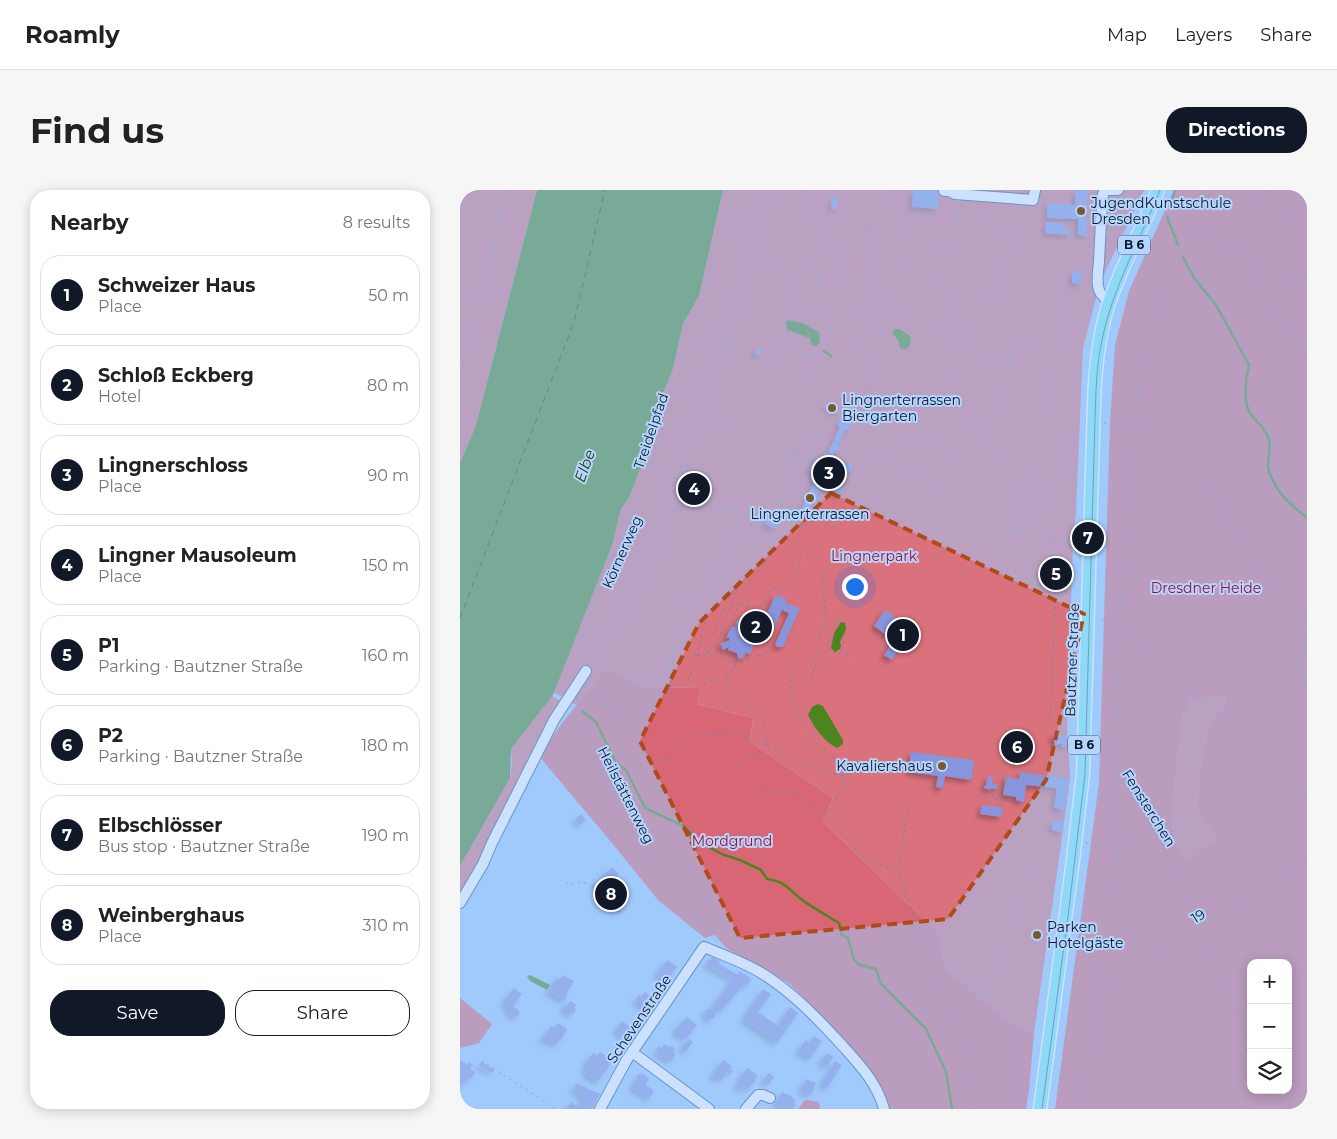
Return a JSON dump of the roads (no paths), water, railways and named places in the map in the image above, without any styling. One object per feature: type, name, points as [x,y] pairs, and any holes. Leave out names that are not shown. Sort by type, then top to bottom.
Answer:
[{"type":"main road","name":"Bautzner Straße","points":[[1040,1109],[1083,774],[1093,423],[1095,377],[1100,338],[1110,300],[1158,190]]},
{"type":"street","points":[[1110,300],[1104,298],[1099,290],[1100,227],[1103,194],[1106,190],[1118,190]]},
{"type":"street","points":[[944,191],[955,194],[1034,195]]},
{"type":"street","points":[[460,902],[484,864],[495,837],[554,720],[586,672]]},
{"type":"street","name":"Schevenstraße","points":[[600,1109],[632,1052],[704,947],[761,973],[788,991],[820,1021],[866,1072],[876,1087],[884,1109]]},
{"type":"street","points":[[632,1052],[709,1109]]},
{"type":"street","points":[[746,1109],[758,1095],[770,1098]]},
{"type":"water","name":"Elbe","points":[[537,190],[723,190],[699,296],[683,324],[673,369],[661,398],[656,431],[629,498],[620,512],[613,543],[553,695],[511,749],[510,778],[460,866],[460,463],[476,425]]},
{"type":"water","points":[[788,320],[802,323],[819,332],[820,342],[818,345],[814,346],[811,344],[810,338],[787,330],[786,322]]},
{"type":"water","points":[[894,329],[899,329],[910,336],[911,342],[908,348],[900,348],[898,340],[893,334]]},
{"type":"water","points":[[841,622],[845,623],[846,630],[840,642],[840,649],[835,652],[831,648],[834,633]]},
{"type":"water","points":[[818,704],[823,706],[843,740],[843,744],[837,748],[824,738],[808,715],[812,707]]},
{"type":"water","points":[[530,975],[550,985],[547,990],[530,981],[527,976]]},
{"type":"waterway","points":[[1171,203],[1175,190]]},
{"type":"waterway","points":[[1167,217],[1178,245]]},
{"type":"waterway","points":[[1183,257],[1194,278],[1216,305],[1249,365],[1246,382],[1247,406],[1265,431],[1269,440],[1268,470],[1282,495],[1307,518]]},
{"type":"waterway","points":[[824,351],[831,356]]},
{"type":"waterway","points":[[582,711],[596,722],[616,763],[626,770],[645,808],[683,826],[699,842],[724,855],[761,870],[767,879],[786,886],[806,902],[839,923],[842,935],[848,938],[854,960],[860,965],[876,969],[880,982],[926,1029],[946,1072],[952,1109]]},
{"type":"tram line","points":[[1042,1109],[1085,774],[1095,420],[1099,360],[1102,340],[1113,301],[1160,190]]},
{"type":"place","name":"JugendKunstschule Dresden","points":[[1081,211]]},
{"type":"place","name":"Lingnerterrassen Biergarten","points":[[832,408]]},
{"type":"place","name":"Lingnerschloss","points":[[829,473]]},
{"type":"place","name":"Lingner Mausoleum","points":[[694,489]]},
{"type":"place","name":"Lingnerterrassen","points":[[810,498]]},
{"type":"place","name":"Elbschlösser","points":[[1088,538]]},
{"type":"place","name":"P1","points":[[1056,574]]},
{"type":"place","name":"Schloß Eckberg","points":[[756,627]]},
{"type":"place","name":"Schweizer Haus","points":[[903,635]]},
{"type":"place","name":"P2","points":[[1017,747]]},
{"type":"place","name":"Kavaliershaus","points":[[942,766]]},
{"type":"place","name":"Weinberghaus","points":[[611,894]]},
{"type":"place","name":"Parken Hotelgäste","points":[[1037,935]]},
{"type":"park label","name":"Lingnerpark","points":[[874,556]]},
{"type":"park label","name":"Dresdner Heide","points":[[1206,588]]},
{"type":"park label","name":"Mordgrund","points":[[732,841]]}]
